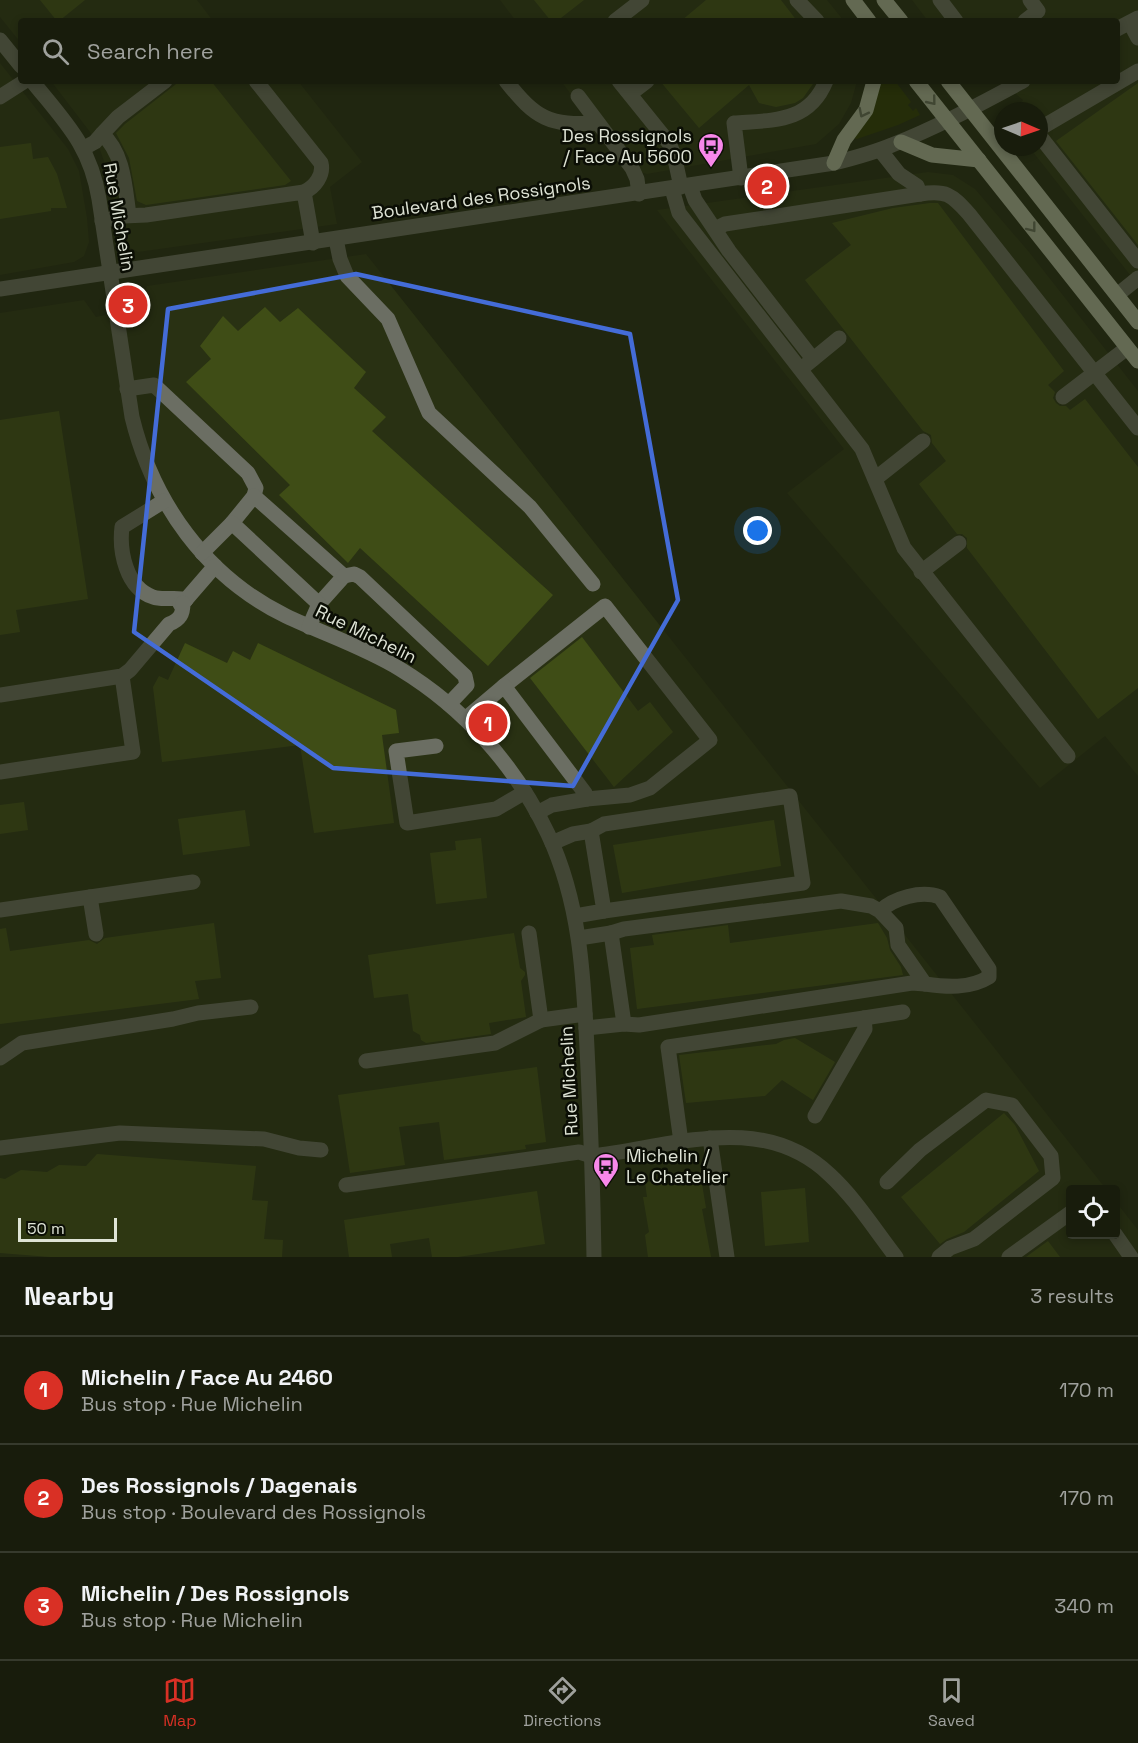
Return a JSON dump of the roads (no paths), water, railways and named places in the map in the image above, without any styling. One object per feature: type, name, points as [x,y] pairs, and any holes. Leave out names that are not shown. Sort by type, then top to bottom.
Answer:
[{"type":"main road","points":[[853,0],[867,18]]},
{"type":"main road","points":[[884,0],[899,18]]},
{"type":"main road","points":[[834,163],[844,140],[866,110],[872,84]]},
{"type":"main road","points":[[918,84],[1138,361]]},
{"type":"main road","points":[[950,84],[1138,322]]},
{"type":"main road","points":[[901,142],[932,155],[979,160]]},
{"type":"street","points":[[619,18],[642,0]]},
{"type":"street","points":[[797,0],[814,18]]},
{"type":"street","points":[[940,0],[954,18]]},
{"type":"street","points":[[1029,18],[1038,11],[1030,0]]},
{"type":"street","points":[[1128,23],[1138,38]]},
{"type":"street","points":[[0,40],[18,62]]},
{"type":"street","points":[[1120,82],[1138,71]]},
{"type":"street","points":[[0,97],[20,84]]},
{"type":"street","name":"Rue Michelin","points":[[34,84],[84,148],[95,179],[127,389],[141,451],[164,501],[181,528],[214,566],[263,604],[391,664],[449,704],[465,718],[497,754],[525,792],[552,843],[565,877],[579,938],[592,1156],[594,1257]]},
{"type":"street","points":[[84,148],[95,142],[118,117],[161,84]]},
{"type":"street","points":[[102,222],[129,215],[146,215],[304,192],[311,188],[322,172],[321,163],[258,84]]},
{"type":"street","points":[[508,84],[525,104],[542,117],[571,124],[598,123]]},
{"type":"street","points":[[622,84],[669,143],[681,187],[679,213],[862,449],[904,548],[921,572],[1068,756]]},
{"type":"street","points":[[630,94],[642,84]]},
{"type":"street","points":[[741,178],[734,123],[776,119],[799,113],[815,101],[824,84]]},
{"type":"street","name":"Boulevard des Rossignols","points":[[0,289],[834,163],[901,142],[970,110],[1018,84]]},
{"type":"street","points":[[1048,124],[1116,84]]},
{"type":"street","points":[[578,96],[632,168],[637,179],[639,194]]},
{"type":"street","points":[[102,134],[117,152],[129,215]]},
{"type":"street","points":[[1048,146],[1138,261]]},
{"type":"street","points":[[880,150],[899,174],[918,186],[920,194]]},
{"type":"street","points":[[681,187],[695,200],[729,251],[813,359]]},
{"type":"street","points":[[304,192],[313,243]]},
{"type":"street","points":[[715,229],[725,224],[920,194],[941,192],[948,194],[960,203],[1138,428]]},
{"type":"street","points":[[336,239],[341,263],[347,276],[388,320],[429,414],[530,507],[593,584]]},
{"type":"street","points":[[1117,295],[1138,278]]},
{"type":"street","points":[[801,369],[839,338]]},
{"type":"street","points":[[1063,397],[1127,348]]},
{"type":"street","points":[[127,389],[154,385],[248,473],[255,483],[254,496],[232,523],[202,553]]},
{"type":"street","points":[[875,479],[923,441]]},
{"type":"street","points":[[254,496],[344,576]]},
{"type":"street","points":[[164,501],[123,527],[122,539],[126,568],[131,579],[150,596],[185,602]]},
{"type":"street","points":[[232,523],[318,604]]},
{"type":"street","points":[[921,572],[959,543]]},
{"type":"street","points":[[0,695],[122,676],[130,670],[169,624],[169,616],[177,605],[185,602],[214,566]]},
{"type":"street","points":[[309,627],[318,604],[344,576],[354,574],[360,577],[465,676],[467,685],[449,704]]},
{"type":"street","points":[[465,718],[605,606],[710,740],[645,791],[630,795],[552,804],[537,813]]},
{"type":"street","points":[[0,772],[133,752],[122,676]]},
{"type":"street","points":[[504,686],[583,789],[587,799]]},
{"type":"street","points":[[436,746],[396,751],[407,823],[496,810],[525,792]]},
{"type":"street","points":[[552,843],[573,834],[591,831],[604,824],[790,796],[803,883],[574,916]]},
{"type":"street","points":[[591,831],[604,911]]},
{"type":"street","points":[[0,910],[193,882]]},
{"type":"street","points":[[366,1061],[495,1043],[541,1020],[639,1025],[912,984],[953,986],[986,979],[990,973],[940,897],[934,895],[903,897],[880,911]]},
{"type":"street","points":[[90,897],[96,934]]},
{"type":"street","points":[[579,938],[624,929],[841,901],[871,906],[880,911],[896,928],[898,945],[925,984]]},
{"type":"street","points":[[529,933],[541,1020]]},
{"type":"street","points":[[611,933],[624,1024]]},
{"type":"street","points":[[0,1058],[22,1042],[173,1019],[198,1013],[251,1007]]},
{"type":"street","points":[[681,1142],[668,1047],[903,1012]]},
{"type":"street","points":[[815,1116],[865,1029],[864,1018]]},
{"type":"street","points":[[887,1182],[920,1150],[986,1100],[1012,1105],[1051,1156],[1053,1178],[974,1239],[950,1248],[939,1257]]},
{"type":"street","points":[[0,1148],[120,1133],[264,1139],[299,1148],[321,1150]]},
{"type":"street","points":[[346,1185],[579,1152],[592,1156],[730,1136],[760,1139],[788,1147],[806,1156],[837,1182],[896,1257]]},
{"type":"street","points":[[710,1138],[727,1257]]},
{"type":"street","points":[[1009,1257],[1066,1217]]},
{"type":"street","points":[[1118,1239],[1131,1257]]},
{"type":"place","name":"Des Rossignols / Face Au 5600","points":[[711,169]]},
{"type":"place","name":"Des Rossignols / Dagenais","points":[[767,186]]},
{"type":"place","name":"Michelin / Des Rossignols","points":[[128,305]]},
{"type":"place","name":"Michelin / Face Au 2460","points":[[488,723]]},
{"type":"place","name":"Michelin / Le Chatelier","points":[[606,1189]]}]
